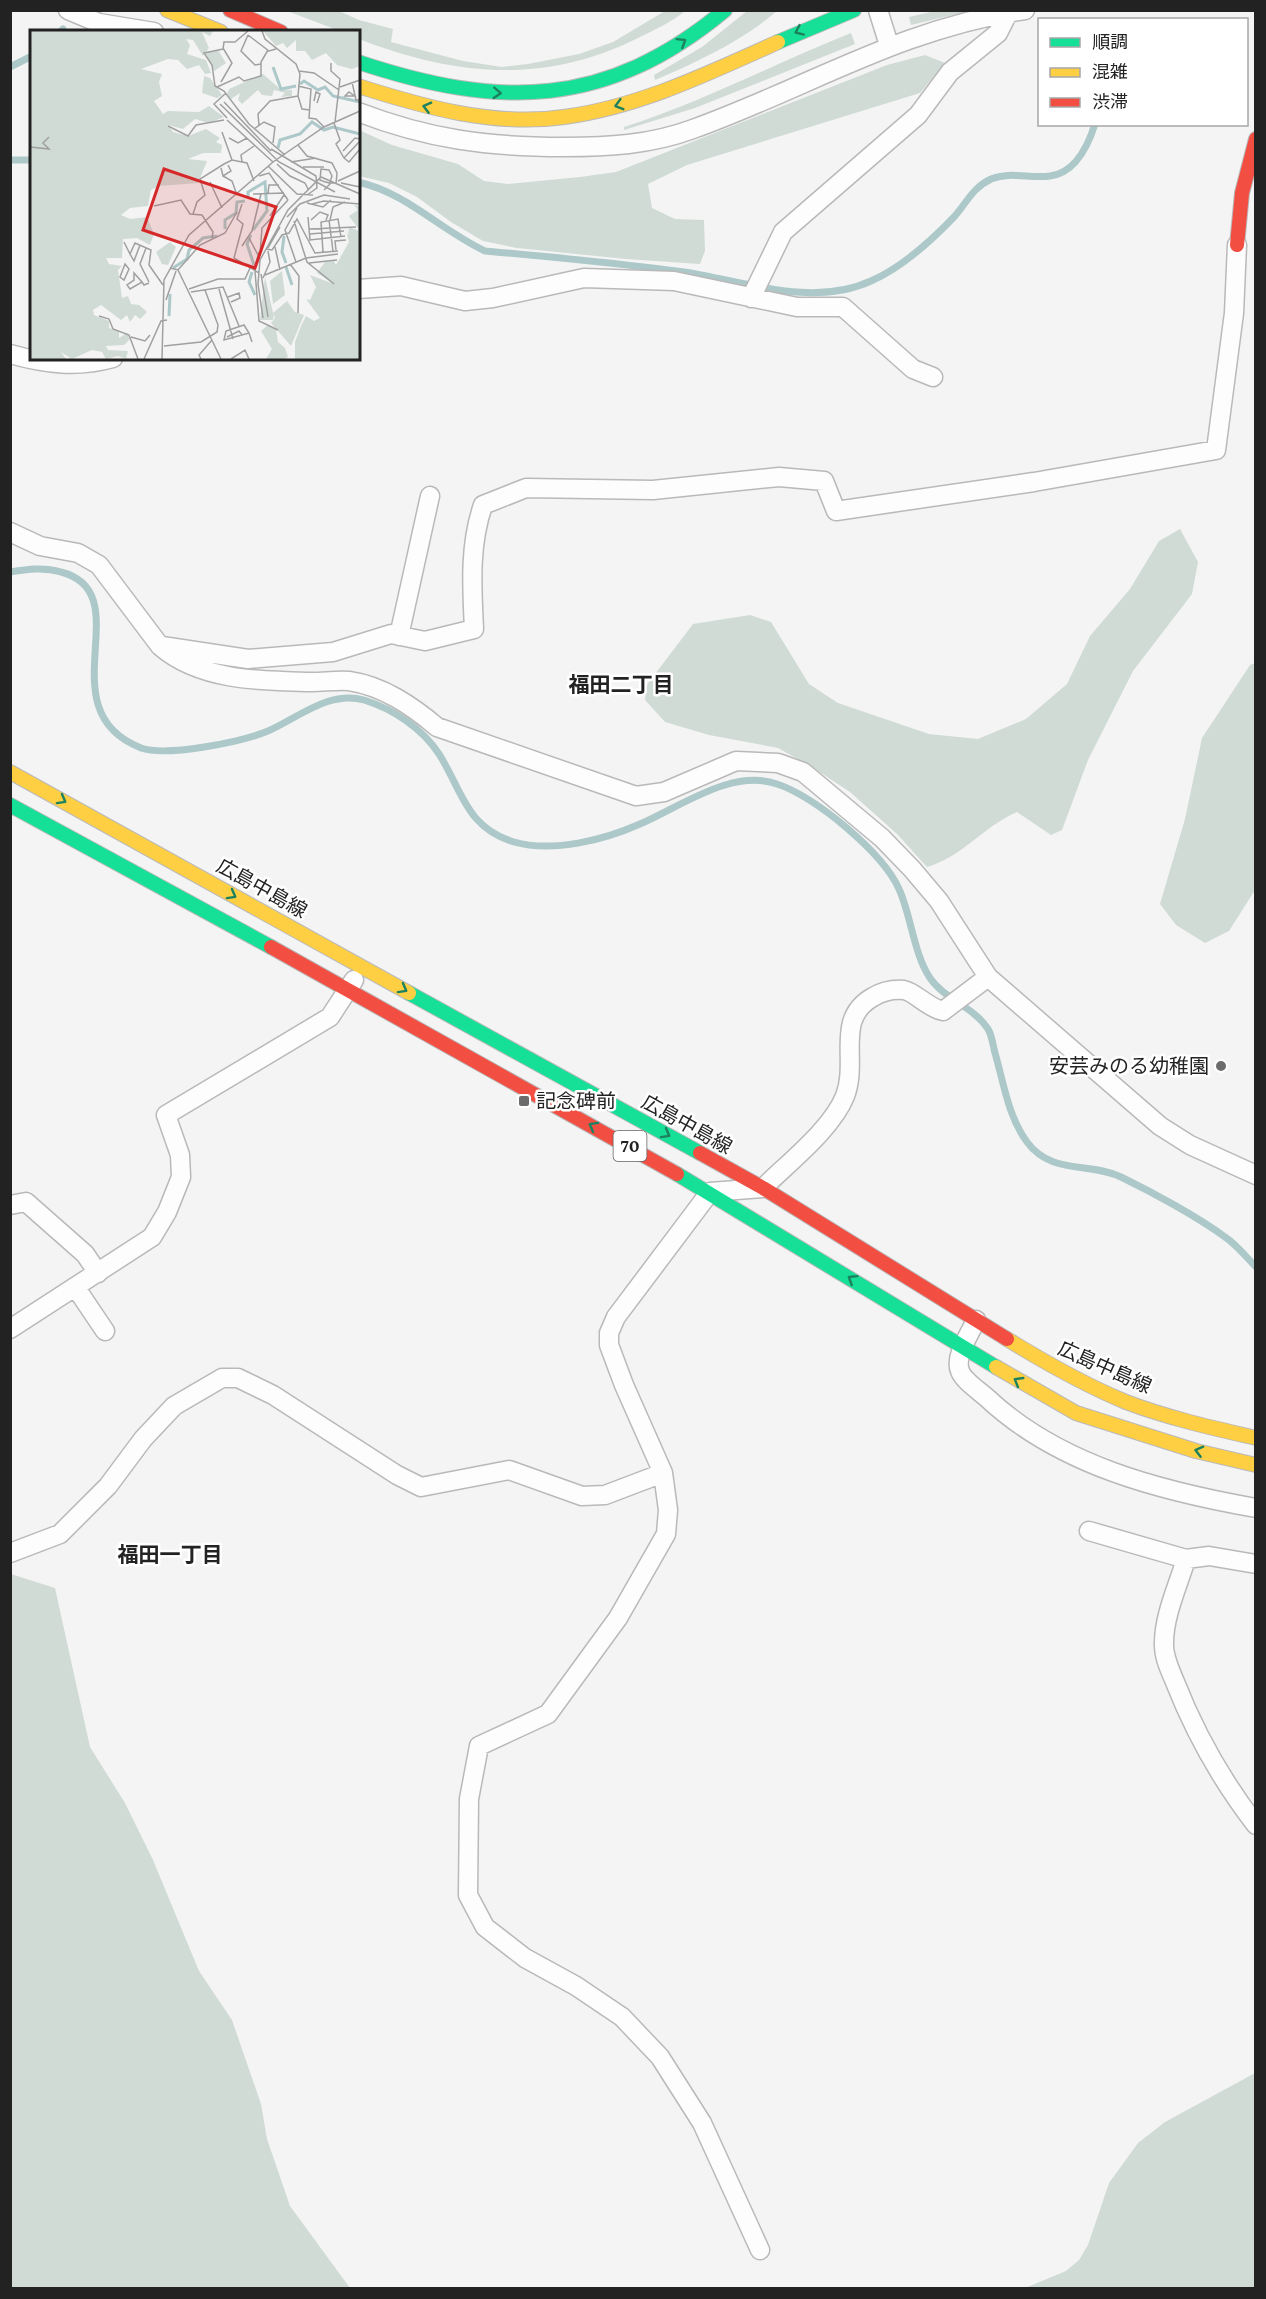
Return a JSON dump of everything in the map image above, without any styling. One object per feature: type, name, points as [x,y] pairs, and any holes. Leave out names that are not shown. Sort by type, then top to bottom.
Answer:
[{"type":"main road","points":[[167,10],[215,30]]},
{"type":"main road","points":[[230,10],[276,30]]},
{"type":"main road","points":[[360,63],[427,84],[467,91],[536,93],[603,78],[636,66],[668,51],[725,10]]},
{"type":"main road","points":[[360,87],[413,103],[471,115],[520,119],[590,113],[676,86],[822,21],[854,10]]},
{"type":"main road","points":[[1237,245],[1242,193],[1256,139]]},
{"type":"main road","name":"広島中島線","points":[[10,772],[763,1188],[1054,1368],[1127,1402],[1204,1426],[1256,1438]]},
{"type":"main road","name":"70","points":[[13,811],[350,990],[710,1192],[963,1347],[1076,1413],[1196,1451],[1256,1465]]},
{"type":"street","points":[[68,10],[99,23],[142,30]]},
{"type":"street","points":[[360,113],[417,133],[456,142],[540,147],[635,144],[692,129],[889,45],[971,20],[1017,12]]},
{"type":"street","points":[[751,298],[783,232],[911,121],[950,72],[999,33],[1017,12]]},
{"type":"street","points":[[880,17],[889,45]]},
{"type":"street","points":[[160,646],[248,659],[333,652],[391,634],[425,641],[474,629],[471,577],[476,528],[483,505],[526,488],[652,489],[779,477],[824,482],[836,511],[1034,482],[1216,450],[1234,313],[1237,245]]},
{"type":"street","points":[[360,289],[401,286],[465,301],[493,298],[584,278],[674,281],[797,308],[843,307],[913,369],[933,377]]},
{"type":"street","points":[[10,354],[30,359]]},
{"type":"street","points":[[32,360],[66,365],[100,360]]},
{"type":"street","points":[[399,636],[430,496]]},
{"type":"street","points":[[10,532],[40,546],[78,554],[99,565],[160,646],[172,656],[196,668],[239,678],[349,681],[389,694],[414,707],[437,727],[636,796],[664,792],[736,761],[778,763],[803,772],[882,838],[912,869],[939,901],[988,976],[1160,1126],[1190,1145],[1256,1175]]},
{"type":"street","points":[[13,811],[35,786]]},
{"type":"street","points":[[10,1329],[152,1237],[167,1212],[181,1177],[180,1155],[166,1115],[330,1017],[350,990],[362,966]]},
{"type":"street","points":[[710,1192],[763,1188],[802,1151],[830,1119],[845,1096],[850,1071],[853,1015],[864,1002],[885,990],[906,990],[931,1008],[943,1011],[988,976]]},
{"type":"street","points":[[724,1167],[710,1192],[616,1317],[609,1333],[609,1345],[624,1385],[663,1473],[668,1510],[666,1534],[618,1618],[548,1714],[479,1746],[469,1799],[468,1895],[485,1927],[525,1958],[576,1986],[622,2017],[660,2057],[702,2123],[760,2250]]},
{"type":"street","points":[[10,1205],[26,1202],[85,1254],[98,1273]]},
{"type":"street","points":[[76,1288],[105,1331]]},
{"type":"street","points":[[976,1320],[963,1347],[959,1363],[960,1373],[995,1405],[1047,1442],[1078,1458],[1162,1488],[1256,1508]]},
{"type":"street","points":[[10,1553],[60,1534],[108,1486],[142,1439],[174,1406],[222,1378],[238,1378],[273,1395],[397,1475],[421,1487],[509,1470],[582,1496],[605,1495],[663,1473]]},
{"type":"street","points":[[1089,1531],[1186,1559],[1209,1556],[1256,1564]]},
{"type":"street","points":[[1186,1559],[1165,1627],[1163,1645],[1184,1706],[1210,1758],[1256,1825]]},
{"type":"shaded area","points":[[287,11],[339,11],[359,20],[393,29],[391,42],[463,61],[502,67],[579,54],[613,42],[665,11],[685,11],[656,29],[603,53],[568,63],[533,69],[499,70],[429,61],[394,52],[360,39],[360,30],[337,30]]},
{"type":"shaded area","points":[[747,11],[777,11],[734,41],[655,80],[654,75],[702,47]]},
{"type":"shaded area","points":[[935,11],[969,11],[911,25],[909,17]]},
{"type":"shaded area","points":[[851,33],[855,44],[695,108],[624,130],[624,127],[711,94]]},
{"type":"shaded area","points":[[925,55],[945,63],[920,93],[687,165],[648,184],[652,208],[675,219],[704,220],[705,251],[700,264],[517,248],[483,241],[451,222],[417,197],[389,183],[360,176],[360,130],[392,145],[458,164],[484,181],[508,184],[616,172],[887,65]]},
{"type":"shaded area","points":[[1180,529],[1198,562],[1192,594],[1133,671],[1088,760],[1062,830],[1051,835],[1017,812],[994,825],[951,856],[927,867],[897,834],[850,792],[812,767],[778,748],[709,735],[665,722],[645,700],[646,686],[693,624],[750,615],[771,622],[809,684],[838,703],[929,734],[978,739],[1026,719],[1067,684],[1090,636],[1130,589],[1159,541]]},
{"type":"shaded area","points":[[1255,663],[1255,890],[1229,931],[1205,943],[1176,925],[1160,904],[1185,819],[1202,738],[1250,665]]},
{"type":"shaded area","points":[[11,1574],[55,1588],[90,1747],[125,1803],[153,1860],[199,1971],[232,2020],[261,2104],[267,2139],[290,2206],[350,2288],[11,2288]]},
{"type":"shaded area","points":[[1255,2073],[1255,2288],[1025,2288],[1066,2271],[1079,2260],[1088,2245],[1109,2183],[1138,2143],[1165,2122]]},
{"type":"waterway","points":[[10,67],[30,57]]},
{"type":"waterway","points":[[360,183],[392,194],[485,251],[684,272],[778,290],[825,292],[848,289],[871,281],[893,269],[936,235],[974,192],[991,179],[1013,175],[1050,176],[1067,170],[1089,141],[1094,126]]},
{"type":"waterway","points":[[10,160],[30,160]]},
{"type":"waterway","points":[[10,572],[36,569],[55,570],[84,584],[94,603],[96,627],[94,681],[99,707],[113,730],[141,748],[168,751],[223,744],[268,731],[326,702],[351,698],[364,700],[396,714],[424,736],[439,754],[467,806],[485,827],[498,836],[529,845],[562,845],[595,840],[640,824],[724,785],[742,781],[760,780],[777,784],[810,800],[863,843],[891,875],[903,899],[920,958],[930,978],[943,992],[982,1021],[989,1031],[1011,1111],[1027,1142],[1047,1159],[1059,1164],[1109,1173],[1147,1190],[1214,1229],[1237,1247],[1256,1267]]},
{"type":"traffic: fast","points":[[360,63],[458,88],[505,92],[550,91],[594,82],[637,66],[681,43],[725,10]]},
{"type":"traffic: fast","points":[[778,42],[854,10]]},
{"type":"traffic: fast","points":[[10,805],[271,947]]},
{"type":"traffic: fast","points":[[409,993],[700,1153]]},
{"type":"traffic: fast","points":[[677,1174],[996,1367]]},
{"type":"traffic: slow","points":[[167,10],[216,30]]},
{"type":"traffic: slow","points":[[360,87],[434,108],[485,117],[512,119],[564,117],[646,97],[700,77],[778,42]]},
{"type":"traffic: slow","points":[[10,772],[409,993]]},
{"type":"traffic: slow","points":[[1007,1339],[1066,1373],[1126,1402],[1174,1418],[1256,1438]]},
{"type":"traffic: slow","points":[[996,1367],[1076,1413],[1196,1451],[1256,1465]]},
{"type":"traffic: jam","points":[[230,10],[276,30]]},
{"type":"traffic: jam","points":[[1237,245],[1242,193],[1256,139]]},
{"type":"traffic: jam","points":[[271,947],[677,1174]]},
{"type":"traffic: jam","points":[[700,1153],[763,1188],[1007,1339]]},
{"type":"place","name":"安芸みのる幼稚園","points":[[1221,1066]]},
{"type":"place","name":"記念碑前","points":[[524,1101]]},
{"type":"district","name":"福田二丁目","points":[[621,685]]},
{"type":"district","name":"福田一丁目","points":[[170,1555]]}]
